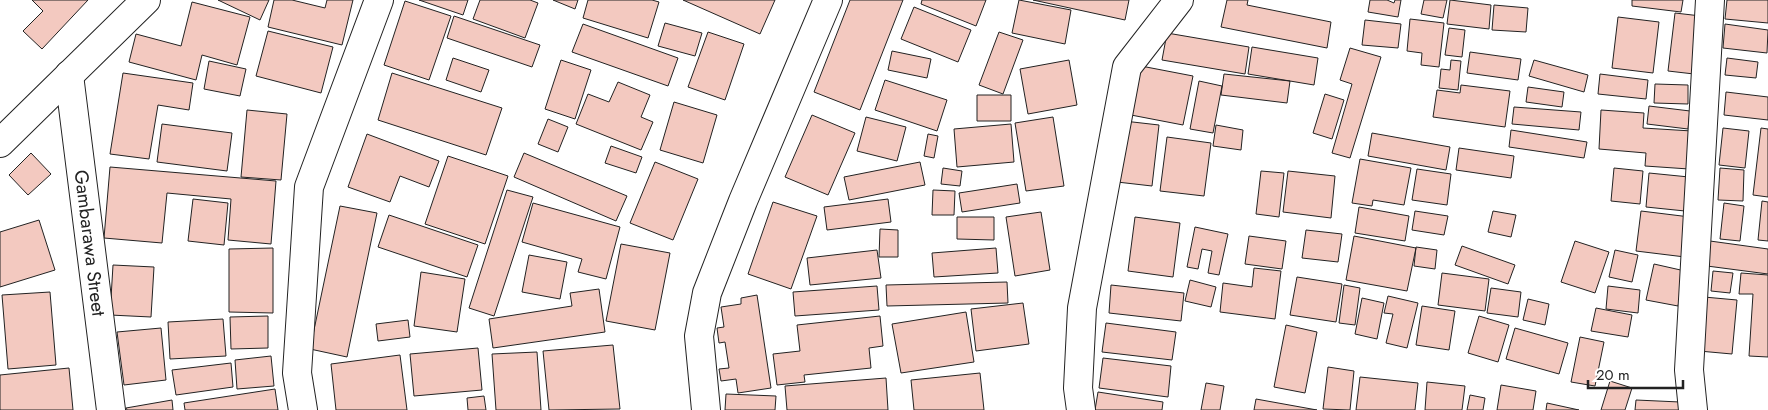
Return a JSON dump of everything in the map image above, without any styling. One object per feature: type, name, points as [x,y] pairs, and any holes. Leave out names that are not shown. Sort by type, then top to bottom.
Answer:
[{"type":"street","points":[[0,143],[146,0]]},
{"type":"street","points":[[303,410],[297,373],[309,187],[379,0]]},
{"type":"street","points":[[706,410],[699,336],[707,293],[743,200],[828,0]]},
{"type":"street","points":[[1081,410],[1078,388],[1082,308],[1128,67],[1179,0]]},
{"type":"street","points":[[1694,410],[1689,370],[1710,0]]},
{"type":"street","name":"Gambarawa Street","points":[[69,75],[112,410]]},
{"type":"building","points":[[32,0],[88,0],[42,49],[23,31],[43,11]]},
{"type":"building","points":[[218,0],[269,0],[260,20]]},
{"type":"building","points":[[274,0],[292,0],[325,8],[327,0],[353,0],[342,45],[268,27]]},
{"type":"building","points":[[419,0],[468,0],[463,15]]},
{"type":"building","points":[[480,0],[530,0],[538,3],[525,38],[473,19]]},
{"type":"building","points":[[553,0],[578,0],[575,9]]},
{"type":"building","points":[[588,0],[652,0],[659,2],[648,38],[583,18]]},
{"type":"building","points":[[683,0],[775,0],[760,34]]},
{"type":"building","points":[[850,0],[903,0],[860,110],[814,92]]},
{"type":"building","points":[[922,0],[986,0],[976,26],[921,4]]},
{"type":"building","points":[[1019,0],[1071,10],[1065,44],[1012,33]]},
{"type":"building","points":[[1033,0],[1129,0],[1125,20]]},
{"type":"building","points":[[1227,0],[1248,0],[1247,5],[1331,22],[1327,48],[1221,27]]},
{"type":"building","points":[[1370,0],[1387,0],[1394,3],[1395,0],[1401,0],[1398,17],[1368,12]]},
{"type":"building","points":[[1424,0],[1447,0],[1443,18],[1421,14]]},
{"type":"building","points":[[1450,0],[1491,5],[1489,29],[1447,24]]},
{"type":"building","points":[[1632,0],[1683,0],[1681,12],[1632,6]]},
{"type":"building","points":[[1727,0],[1768,0],[1768,23],[1725,19]]},
{"type":"building","points":[[405,1],[451,16],[429,80],[384,65]]},
{"type":"building","points":[[192,2],[250,17],[237,65],[202,55],[196,80],[129,62],[136,34],[181,46]]},
{"type":"building","points":[[1494,5],[1528,8],[1526,32],[1492,30]]},
{"type":"building","points":[[914,7],[971,30],[958,62],[901,39]]},
{"type":"building","points":[[1675,13],[1701,16],[1694,74],[1668,71]]},
{"type":"building","points":[[454,16],[540,45],[532,67],[447,38]]},
{"type":"building","points":[[1618,17],[1659,22],[1653,73],[1612,68]]},
{"type":"building","points":[[1410,19],[1444,23],[1439,67],[1421,65],[1422,53],[1407,51]]},
{"type":"building","points":[[1365,20],[1401,24],[1398,48],[1362,45]]},
{"type":"building","points":[[665,23],[702,33],[695,56],[658,46]]},
{"type":"building","points":[[583,24],[678,58],[668,86],[572,52]]},
{"type":"building","points":[[1725,24],[1768,30],[1767,53],[1723,48]]},
{"type":"building","points":[[1449,28],[1465,30],[1462,57],[1445,55]]},
{"type":"building","points":[[268,31],[333,47],[321,93],[256,76]]},
{"type":"building","points":[[708,32],[744,44],[725,100],[688,87]]},
{"type":"building","points":[[999,32],[1023,40],[1003,94],[979,85]]},
{"type":"building","points":[[1167,33],[1249,47],[1245,74],[1162,60]]},
{"type":"building","points":[[1252,47],[1318,58],[1314,85],[1248,74]]},
{"type":"building","points":[[1350,48],[1381,57],[1350,158],[1332,153],[1352,84],[1340,80]]},
{"type":"building","points":[[892,51],[931,59],[927,78],[888,70]]},
{"type":"building","points":[[1470,52],[1521,59],[1518,80],[1467,73]]},
{"type":"building","points":[[453,58],[489,70],[481,92],[446,80]]},
{"type":"building","points":[[1727,58],[1758,62],[1756,78],[1725,75]]},
{"type":"building","points":[[561,60],[591,70],[575,119],[545,109]]},
{"type":"building","points":[[1069,60],[1077,105],[1028,114],[1020,69]]},
{"type":"building","points":[[1451,60],[1461,61],[1458,90],[1439,88],[1441,69],[1450,70]]},
{"type":"building","points":[[1534,60],[1588,75],[1584,92],[1529,76]]},
{"type":"building","points":[[209,61],[246,69],[240,96],[204,89]]},
{"type":"building","points":[[1141,66],[1193,76],[1183,125],[1131,115]]},
{"type":"building","points":[[123,73],[193,83],[189,110],[158,105],[149,159],[110,154]]},
{"type":"building","points":[[392,73],[502,108],[486,155],[378,120]]},
{"type":"building","points":[[1224,74],[1290,81],[1287,103],[1221,95]]},
{"type":"building","points":[[1600,74],[1648,80],[1646,99],[1598,94]]},
{"type":"building","points":[[885,80],[947,100],[937,131],[875,110]]},
{"type":"building","points":[[1199,81],[1222,86],[1213,133],[1190,129]]},
{"type":"building","points":[[618,82],[650,95],[641,117],[653,122],[641,150],[576,124],[588,94],[609,102]]},
{"type":"building","points":[[1655,84],[1688,85],[1688,104],[1654,103]]},
{"type":"building","points":[[1461,85],[1510,91],[1505,127],[1433,117],[1437,90],[1460,93]]},
{"type":"building","points":[[1528,87],[1564,92],[1562,107],[1526,102]]},
{"type":"building","points":[[1726,92],[1768,97],[1768,120],[1724,115]]},
{"type":"building","points":[[1325,94],[1344,100],[1332,139],[1313,133]]},
{"type":"building","points":[[977,95],[1011,95],[1011,121],[977,121]]},
{"type":"building","points":[[674,102],[717,115],[703,163],[660,150]]},
{"type":"building","points":[[1649,106],[1690,111],[1688,129],[1647,124]]},
{"type":"building","points":[[1514,107],[1581,112],[1579,130],[1512,124]]},
{"type":"building","points":[[247,110],[287,114],[281,180],[241,177]]},
{"type":"building","points":[[1601,110],[1644,113],[1643,128],[1692,131],[1689,169],[1645,166],[1646,153],[1599,149]]},
{"type":"building","points":[[812,115],[855,133],[828,195],[785,177]]},
{"type":"building","points":[[866,117],[906,127],[897,161],[857,151]]},
{"type":"building","points":[[1053,117],[1064,186],[1026,191],[1015,123]]},
{"type":"building","points":[[548,119],[568,127],[558,152],[538,144]]},
{"type":"building","points":[[1124,121],[1159,125],[1152,186],[1117,182]]},
{"type":"building","points":[[162,124],[232,133],[227,171],[157,162]]},
{"type":"building","points":[[1011,124],[1014,162],[957,167],[954,129]]},
{"type":"building","points":[[1216,125],[1243,130],[1241,150],[1213,146]]},
{"type":"building","points":[[1723,128],[1749,131],[1745,168],[1719,165]]},
{"type":"building","points":[[1761,128],[1768,129],[1768,197],[1753,195]]},
{"type":"building","points":[[1511,130],[1587,142],[1584,158],[1509,147]]},
{"type":"building","points":[[1372,133],[1450,147],[1446,170],[1368,156]]},
{"type":"building","points":[[367,134],[439,161],[429,187],[400,176],[390,202],[348,187]]},
{"type":"building","points":[[928,134],[938,136],[934,158],[924,156]]},
{"type":"building","points":[[1167,137],[1211,143],[1204,196],[1160,191]]},
{"type":"building","points":[[611,146],[642,157],[636,173],[605,163]]},
{"type":"building","points":[[1459,148],[1514,156],[1511,178],[1456,170]]},
{"type":"building","points":[[31,153],[51,174],[28,195],[9,175]]},
{"type":"building","points":[[524,153],[627,196],[616,221],[514,177]]},
{"type":"building","points":[[448,156],[508,176],[485,244],[425,224]]},
{"type":"building","points":[[1360,159],[1411,168],[1404,205],[1373,200],[1372,206],[1352,203]]},
{"type":"building","points":[[655,162],[698,179],[673,240],[630,223]]},
{"type":"building","points":[[920,162],[925,185],[849,200],[844,177]]},
{"type":"building","points":[[110,167],[276,181],[271,244],[228,240],[231,199],[167,193],[162,243],[104,238]]},
{"type":"building","points":[[943,168],[962,171],[960,186],[941,184]]},
{"type":"building","points":[[1614,168],[1643,171],[1640,204],[1611,201]]},
{"type":"building","points":[[1720,168],[1744,170],[1743,201],[1718,200]]},
{"type":"building","points":[[1417,169],[1451,174],[1447,205],[1412,200]]},
{"type":"building","points":[[1261,171],[1284,173],[1279,217],[1256,214]]},
{"type":"building","points":[[1288,171],[1335,176],[1331,218],[1283,212]]},
{"type":"building","points":[[1649,173],[1689,177],[1685,211],[1646,207]]},
{"type":"building","points":[[1017,184],[1020,203],[962,212],[959,193]]},
{"type":"building","points":[[507,190],[533,197],[494,316],[469,308]]},
{"type":"building","points":[[933,190],[955,191],[954,215],[932,215]]},
{"type":"building","points":[[193,199],[228,203],[224,245],[188,241]]},
{"type":"building","points":[[888,199],[891,222],[827,230],[824,207]]},
{"type":"building","points":[[1762,201],[1768,202],[1768,241],[1758,240]]},
{"type":"building","points":[[773,202],[817,216],[791,289],[748,274]]},
{"type":"building","points":[[533,203],[620,227],[606,279],[578,272],[582,259],[522,242]]},
{"type":"building","points":[[1724,203],[1744,206],[1740,241],[1720,239]]},
{"type":"building","points":[[340,206],[377,213],[347,357],[310,349]]},
{"type":"building","points":[[1359,207],[1409,216],[1405,241],[1355,233]]},
{"type":"building","points":[[1415,211],[1448,216],[1444,235],[1412,230]]},
{"type":"building","points":[[1493,211],[1516,215],[1511,237],[1488,232]]},
{"type":"building","points":[[1641,211],[1690,217],[1685,257],[1636,251]]},
{"type":"building","points":[[1041,212],[1050,270],[1015,276],[1006,217]]},
{"type":"building","points":[[389,215],[478,245],[467,277],[378,247]]},
{"type":"building","points":[[957,217],[994,217],[994,240],[957,239]]},
{"type":"building","points":[[1135,217],[1180,223],[1173,277],[1128,271]]},
{"type":"building","points":[[39,220],[55,270],[0,287],[0,232]]},
{"type":"building","points":[[1195,227],[1228,234],[1219,275],[1208,273],[1212,251],[1202,249],[1198,269],[1187,267]]},
{"type":"building","points":[[880,229],[898,230],[898,257],[879,257]]},
{"type":"building","points":[[1306,230],[1342,234],[1338,262],[1302,258]]},
{"type":"building","points":[[1249,236],[1286,241],[1282,269],[1245,264]]},
{"type":"building","points":[[1354,236],[1416,248],[1407,291],[1346,280]]},
{"type":"building","points":[[1575,241],[1609,252],[1595,293],[1561,282]]},
{"type":"building","points":[[1710,241],[1768,249],[1768,274],[1707,266]]},
{"type":"building","points":[[621,244],[670,253],[655,330],[606,321]]},
{"type":"building","points":[[1462,246],[1515,265],[1508,284],[1455,265]]},
{"type":"building","points":[[1416,247],[1437,250],[1435,269],[1414,266]]},
{"type":"building","points":[[273,248],[273,313],[229,312],[229,249]]},
{"type":"building","points":[[996,248],[998,273],[934,277],[932,253]]},
{"type":"building","points":[[877,250],[881,278],[810,285],[807,258]]},
{"type":"building","points":[[1615,250],[1638,255],[1632,282],[1609,277]]},
{"type":"building","points":[[529,255],[567,262],[560,299],[522,292]]},
{"type":"building","points":[[1654,264],[1685,271],[1678,306],[1646,300]]},
{"type":"building","points":[[113,265],[154,267],[151,317],[110,315]]},
{"type":"building","points":[[1254,268],[1281,271],[1275,319],[1220,312],[1223,283],[1252,287]]},
{"type":"building","points":[[1713,271],[1733,273],[1730,293],[1711,291]]},
{"type":"building","points":[[421,272],[465,279],[457,332],[414,326]]},
{"type":"building","points":[[1442,273],[1489,279],[1485,311],[1438,305]]},
{"type":"building","points":[[1741,273],[1768,275],[1768,357],[1749,356],[1753,294],[1739,294]]},
{"type":"building","points":[[1297,277],[1342,284],[1336,322],[1290,315]]},
{"type":"building","points":[[1190,280],[1216,287],[1211,307],[1185,301]]},
{"type":"building","points":[[1007,282],[1008,303],[887,306],[886,285]]},
{"type":"building","points":[[1111,285],[1184,293],[1181,321],[1109,313]]},
{"type":"building","points":[[1344,285],[1360,288],[1355,325],[1339,323]]},
{"type":"building","points":[[877,286],[879,310],[795,316],[793,292]]},
{"type":"building","points":[[1608,286],[1640,290],[1638,313],[1606,309]]},
{"type":"building","points":[[1491,288],[1521,292],[1518,317],[1487,313]]},
{"type":"building","points":[[599,289],[605,332],[493,348],[489,319],[572,306],[570,293]]},
{"type":"building","points":[[50,292],[56,365],[8,369],[2,295]]},
{"type":"building","points":[[757,295],[771,388],[738,393],[736,379],[721,381],[719,369],[729,368],[725,342],[719,343],[717,328],[724,327],[721,307],[741,304],[741,298]]},
{"type":"building","points":[[1388,296],[1418,303],[1407,348],[1386,343],[1393,314],[1384,313]]},
{"type":"building","points":[[1704,297],[1737,300],[1732,354],[1699,351]]},
{"type":"building","points":[[1362,298],[1384,303],[1377,339],[1355,334]]},
{"type":"building","points":[[1528,299],[1549,304],[1545,325],[1523,320]]},
{"type":"building","points":[[1023,303],[1029,344],[976,351],[971,309]]},
{"type":"building","points":[[1422,306],[1455,311],[1449,350],[1416,345]]},
{"type":"building","points":[[1596,308],[1632,315],[1628,337],[1591,331]]},
{"type":"building","points":[[966,312],[974,362],[901,373],[892,324]]},
{"type":"building","points":[[268,316],[268,348],[231,349],[230,317]]},
{"type":"building","points":[[880,316],[883,346],[869,348],[871,368],[804,375],[805,382],[777,385],[773,354],[800,351],[797,325]]},
{"type":"building","points":[[1479,316],[1509,325],[1498,362],[1468,353]]},
{"type":"building","points":[[223,319],[226,356],[170,359],[168,322]]},
{"type":"building","points":[[408,320],[410,337],[378,341],[376,324]]},
{"type":"building","points":[[1106,323],[1176,332],[1172,360],[1102,352]]},
{"type":"building","points":[[1286,325],[1317,332],[1305,393],[1274,387]]},
{"type":"building","points":[[161,328],[166,380],[124,385],[117,332]]},
{"type":"building","points":[[1515,328],[1568,343],[1559,374],[1506,359]]},
{"type":"building","points":[[1580,337],[1604,342],[1595,386],[1571,382]]},
{"type":"building","points":[[613,345],[620,409],[549,410],[543,351]]},
{"type":"building","points":[[478,348],[482,390],[414,396],[410,354]]},
{"type":"building","points":[[537,352],[541,410],[496,410],[492,354]]},
{"type":"building","points":[[400,355],[407,410],[336,410],[331,364]]},
{"type":"building","points":[[271,356],[274,386],[237,389],[235,360]]},
{"type":"building","points":[[1103,358],[1171,366],[1168,397],[1099,388]]},
{"type":"building","points":[[231,363],[233,387],[176,395],[172,370]]},
{"type":"building","points":[[1328,367],[1354,371],[1350,410],[1323,409]]},
{"type":"building","points":[[69,368],[73,410],[0,410],[0,375]]},
{"type":"building","points":[[980,373],[984,410],[914,410],[911,380]]},
{"type":"building","points":[[1360,377],[1418,383],[1415,410],[1356,410]]},
{"type":"building","points":[[886,378],[888,410],[787,410],[785,386]]},
{"type":"building","points":[[1610,381],[1632,388],[1625,410],[1601,410]]},
{"type":"building","points":[[1427,382],[1465,386],[1462,410],[1425,410]]},
{"type":"building","points":[[1206,383],[1224,386],[1220,410],[1201,410]]},
{"type":"building","points":[[1501,385],[1536,391],[1533,410],[1497,410]]},
{"type":"building","points":[[275,389],[278,410],[185,410],[184,403]]},
{"type":"building","points":[[1098,392],[1163,402],[1162,410],[1095,410]]},
{"type":"building","points":[[726,394],[776,396],[775,410],[725,410]]},
{"type":"building","points":[[1470,395],[1485,398],[1483,410],[1467,410]]},
{"type":"building","points":[[484,396],[486,410],[468,410],[467,398]]},
{"type":"building","points":[[1256,399],[1317,410],[1254,410]]},
{"type":"building","points":[[172,400],[173,410],[127,410],[126,408]]},
{"type":"building","points":[[1636,400],[1680,402],[1679,410],[1635,410]]},
{"type":"building","points":[[1547,403],[1579,410],[1546,410]]}]
